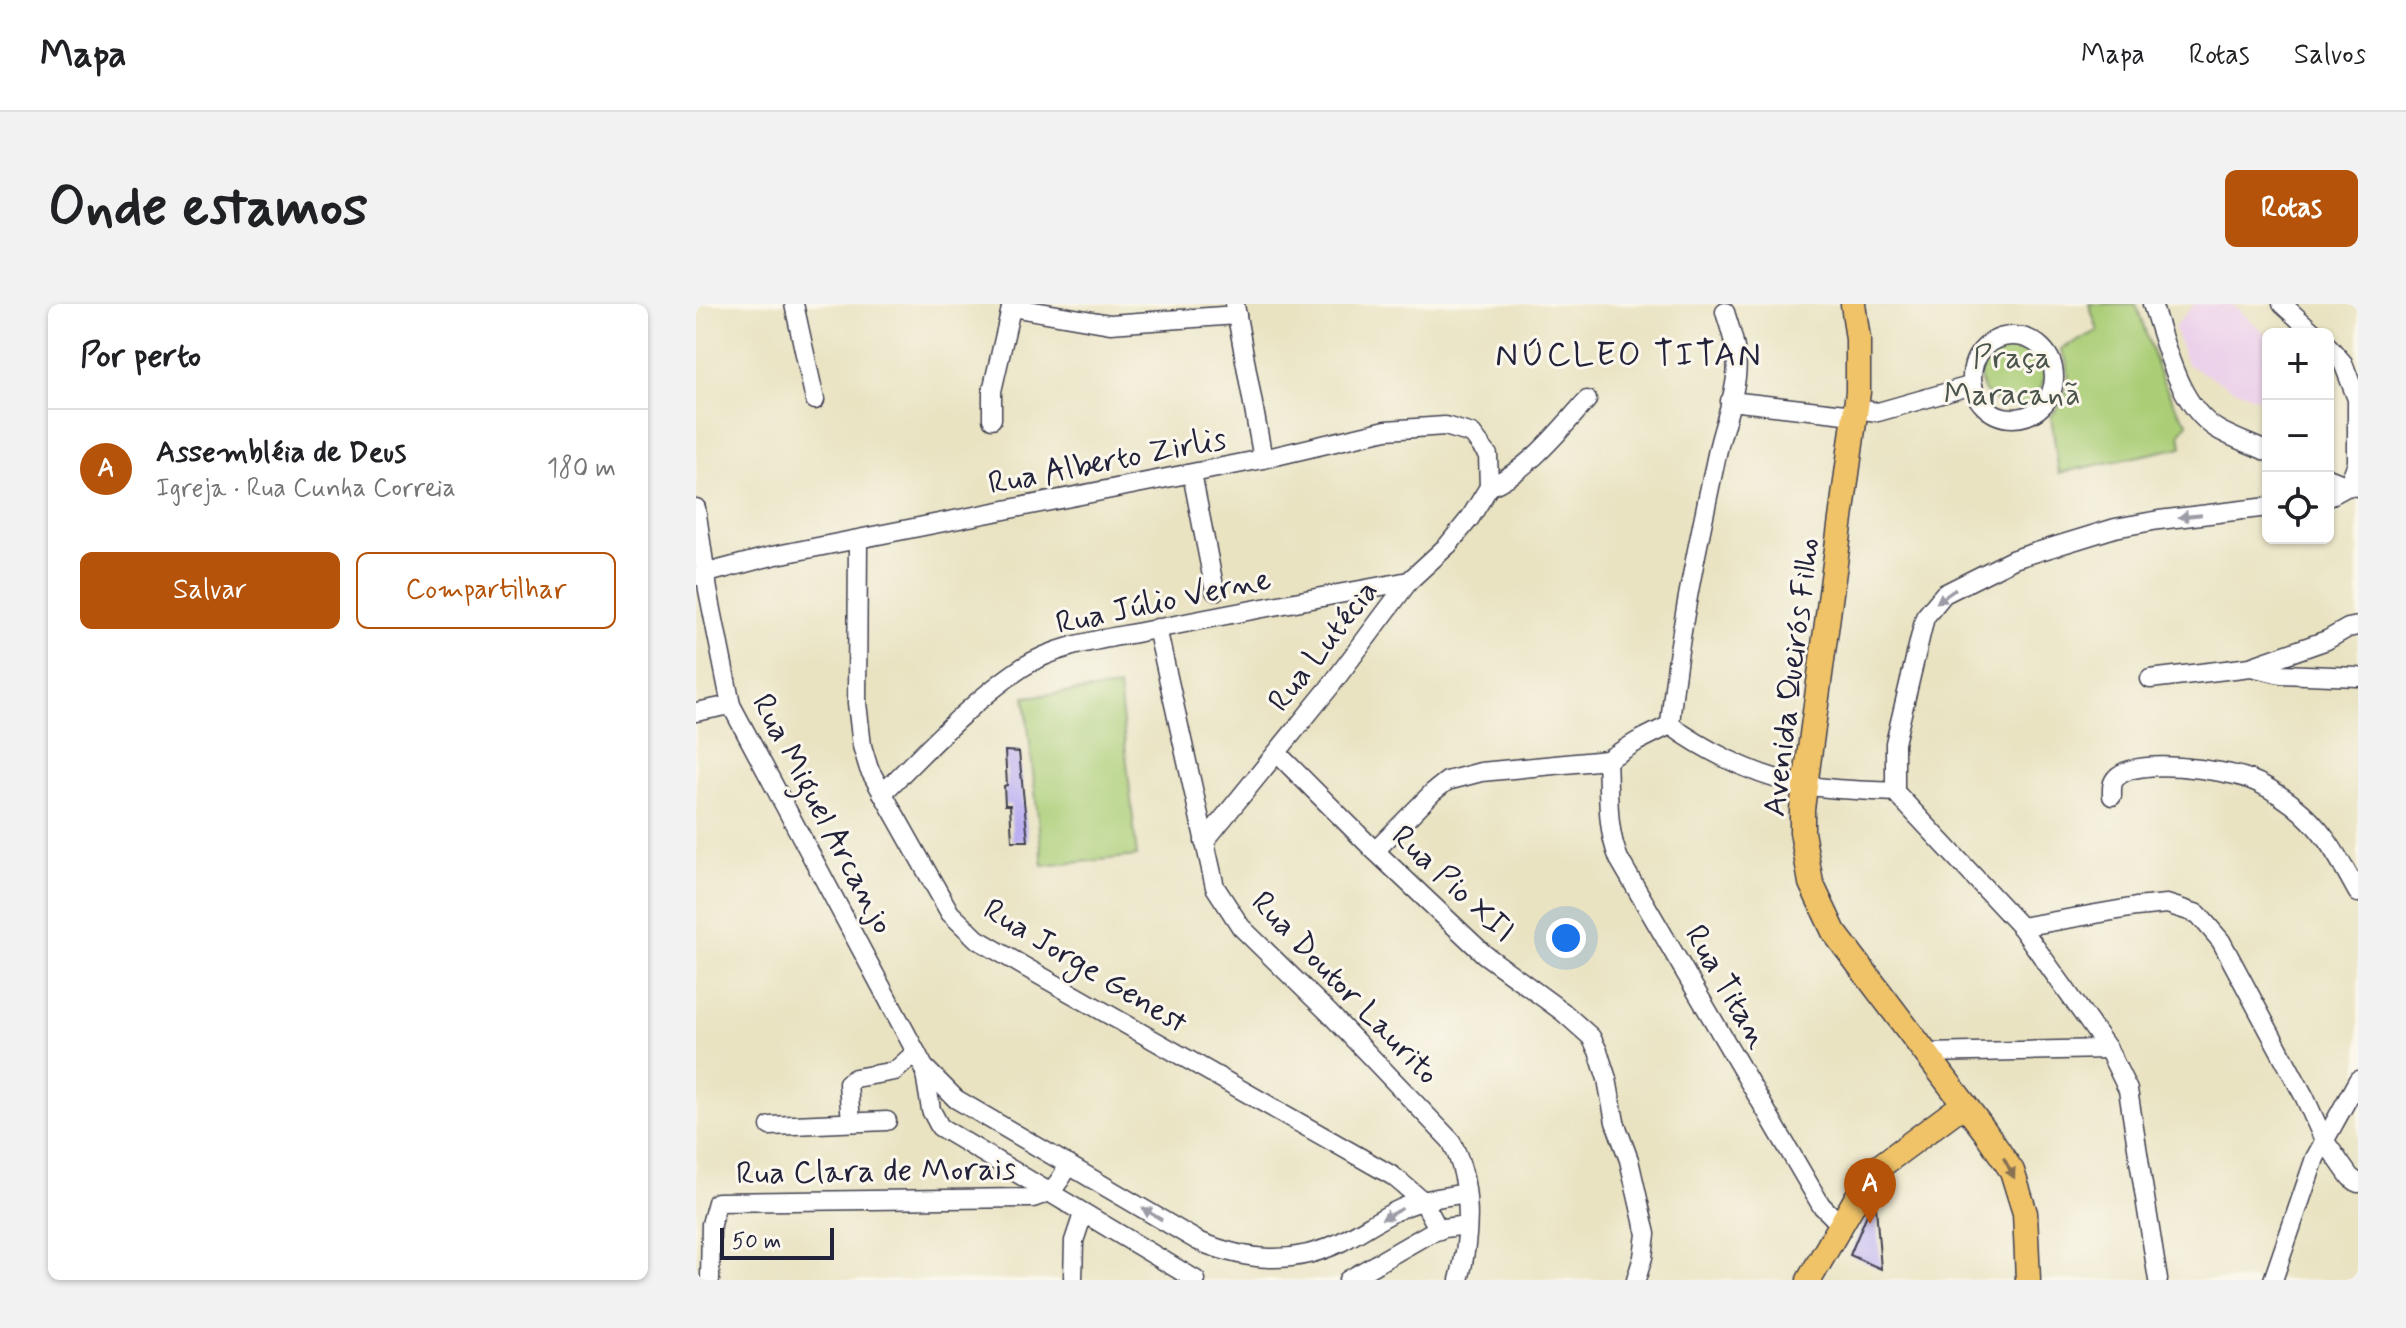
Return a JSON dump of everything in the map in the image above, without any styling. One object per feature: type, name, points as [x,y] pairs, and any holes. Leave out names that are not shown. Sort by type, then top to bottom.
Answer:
[{"type":"main road","name":"Avenida Queirós Filho","points":[[1853,304],[1859,359],[1856,409],[1805,784],[1803,846],[1811,883],[1834,932],[2012,1171],[2025,1213],[2028,1280]]},
{"type":"main road","points":[[1809,1280],[1871,1173],[1964,1104]]},
{"type":"street","points":[[794,304],[815,400]]},
{"type":"street","points":[[1110,324],[1113,304]]},
{"type":"street","points":[[2152,304],[2190,404],[2217,429],[2262,449]]},
{"type":"street","points":[[2282,304],[2308,328]]},
{"type":"street","points":[[992,419],[992,391],[1012,305],[1110,324],[1236,309],[1263,459]]},
{"type":"street","points":[[1670,725],[1688,589],[1736,377],[1736,345],[1725,312]]},
{"type":"street","points":[[2008,336],[2021,336],[2034,341],[2052,361],[2055,374],[2053,388],[2038,410],[2012,418],[1987,408],[1978,398],[1973,385],[1972,372],[1976,359],[1995,340],[2008,336]]},
{"type":"street","points":[[2334,353],[2343,363],[2357,399],[2357,463],[2353,486],[2334,494]]},
{"type":"street","points":[[1730,401],[1845,414],[1856,409],[1878,412],[1973,385]]},
{"type":"street","points":[[1489,487],[1522,469],[1587,400]]},
{"type":"street","name":"Rua Alberto Zirlis","points":[[700,575],[772,556],[1263,459],[1365,433],[1445,426],[1472,434],[1488,455],[1489,487]]},
{"type":"street","points":[[1192,474],[1215,591]]},
{"type":"street","name":"Rua Lutécia","points":[[1204,842],[1277,753],[1409,581],[1448,545],[1470,518],[1489,487]]},
{"type":"street","name":"Rua Miguel Arcanjo","points":[[696,508],[700,575],[731,705],[920,1060]]},
{"type":"street","points":[[1895,792],[1895,743],[1925,617],[1944,594],[2014,559],[2115,528],[2262,508]]},
{"type":"street","name":"Rua Jorge Genest","points":[[858,540],[857,703],[862,746],[882,794],[950,913],[967,931],[1025,967],[1393,1176],[1423,1201],[1439,1230]]},
{"type":"street","name":"Rua Júlio Verne","points":[[882,794],[952,725],[1025,666],[1071,646],[1196,619],[1409,581]]},
{"type":"street","points":[[2150,679],[2251,667],[2358,626]]},
{"type":"street","name":"Rua Doutor Laurito","points":[[1157,628],[1215,887],[1241,927],[1329,1013],[1451,1141],[1466,1193]]},
{"type":"street","points":[[2251,667],[2281,674],[2358,677]]},
{"type":"street","points":[[696,712],[731,705]]},
{"type":"street","points":[[1375,851],[1447,781],[1481,772],[1607,760],[1670,725]]},
{"type":"street","points":[[1670,725],[1686,737],[1750,768],[1789,782],[1895,792],[2021,927],[2108,1049],[2128,1090],[2158,1280]]},
{"type":"street","name":"Rua Pio XII","points":[[1277,753],[1484,954],[1563,1012],[1591,1037],[1607,1079],[1615,1122],[1629,1160],[1646,1234],[1636,1280]]},
{"type":"street","name":"Rua Titan","points":[[1607,760],[1610,824],[1619,859],[1821,1205],[1841,1225]]},
{"type":"street","points":[[2112,796],[2112,786],[2117,777],[2131,770],[2152,766],[2250,779],[2289,801],[2315,823],[2358,893]]},
{"type":"street","points":[[2021,927],[2167,904],[2198,914],[2221,941],[2305,1098],[2324,1140],[2350,1177],[2358,1183]]},
{"type":"street","points":[[1925,1053],[2108,1049]]},
{"type":"street","points":[[920,1060],[956,1099],[1198,1241],[1226,1252],[1295,1258],[1317,1253],[1401,1208],[1466,1193],[1467,1243],[1459,1280]]},
{"type":"street","points":[[920,1060],[931,1110],[940,1127],[1196,1280]]},
{"type":"street","points":[[851,1122],[848,1083],[855,1078],[895,1071],[920,1060]]},
{"type":"street","points":[[2273,1280],[2315,1158],[2358,1080]]},
{"type":"street","points":[[936,1122],[944,1106],[956,1099]]},
{"type":"street","points":[[770,1126],[887,1121]]},
{"type":"street","name":"Rua Clara de Morais","points":[[710,1280],[711,1224],[717,1202],[1033,1198],[1048,1193],[1059,1184],[1069,1165]]},
{"type":"street","points":[[1073,1280],[1074,1241],[1083,1214]]},
{"type":"street","points":[[1348,1280],[1428,1234],[1467,1225]]},
{"type":"shaded area","points":[[2194,304],[2232,304],[2262,331],[2262,401],[2187,364],[2174,327]]},
{"type":"green space","points":[[2089,304],[2136,304],[2163,382],[2188,423],[2180,433],[2182,447],[2059,473],[2051,416],[2062,401],[2068,384],[2067,366],[2061,349],[2098,331]]},
{"type":"green space","name":"Praça Maracanã","points":[[2006,342],[2018,342],[2035,351],[2042,362],[2042,386],[2035,397],[2018,406],[2006,406],[1994,401],[1985,392],[1980,380],[1980,368],[1985,356],[1994,347]]},
{"type":"green space","points":[[1119,687],[1137,856],[1043,866],[1025,697]]},
{"type":"building","points":[[1005,751],[1019,752],[1028,841],[1012,841],[1010,805],[1005,805]]},
{"type":"building","points":[[1875,1195],[1881,1269],[1850,1255]]},
{"type":"place","name":"Assembléia de Deus","points":[[1870,1224]]},
{"type":"district","name":"NÚCLEO TITAN","points":[[1629,353]]}]
